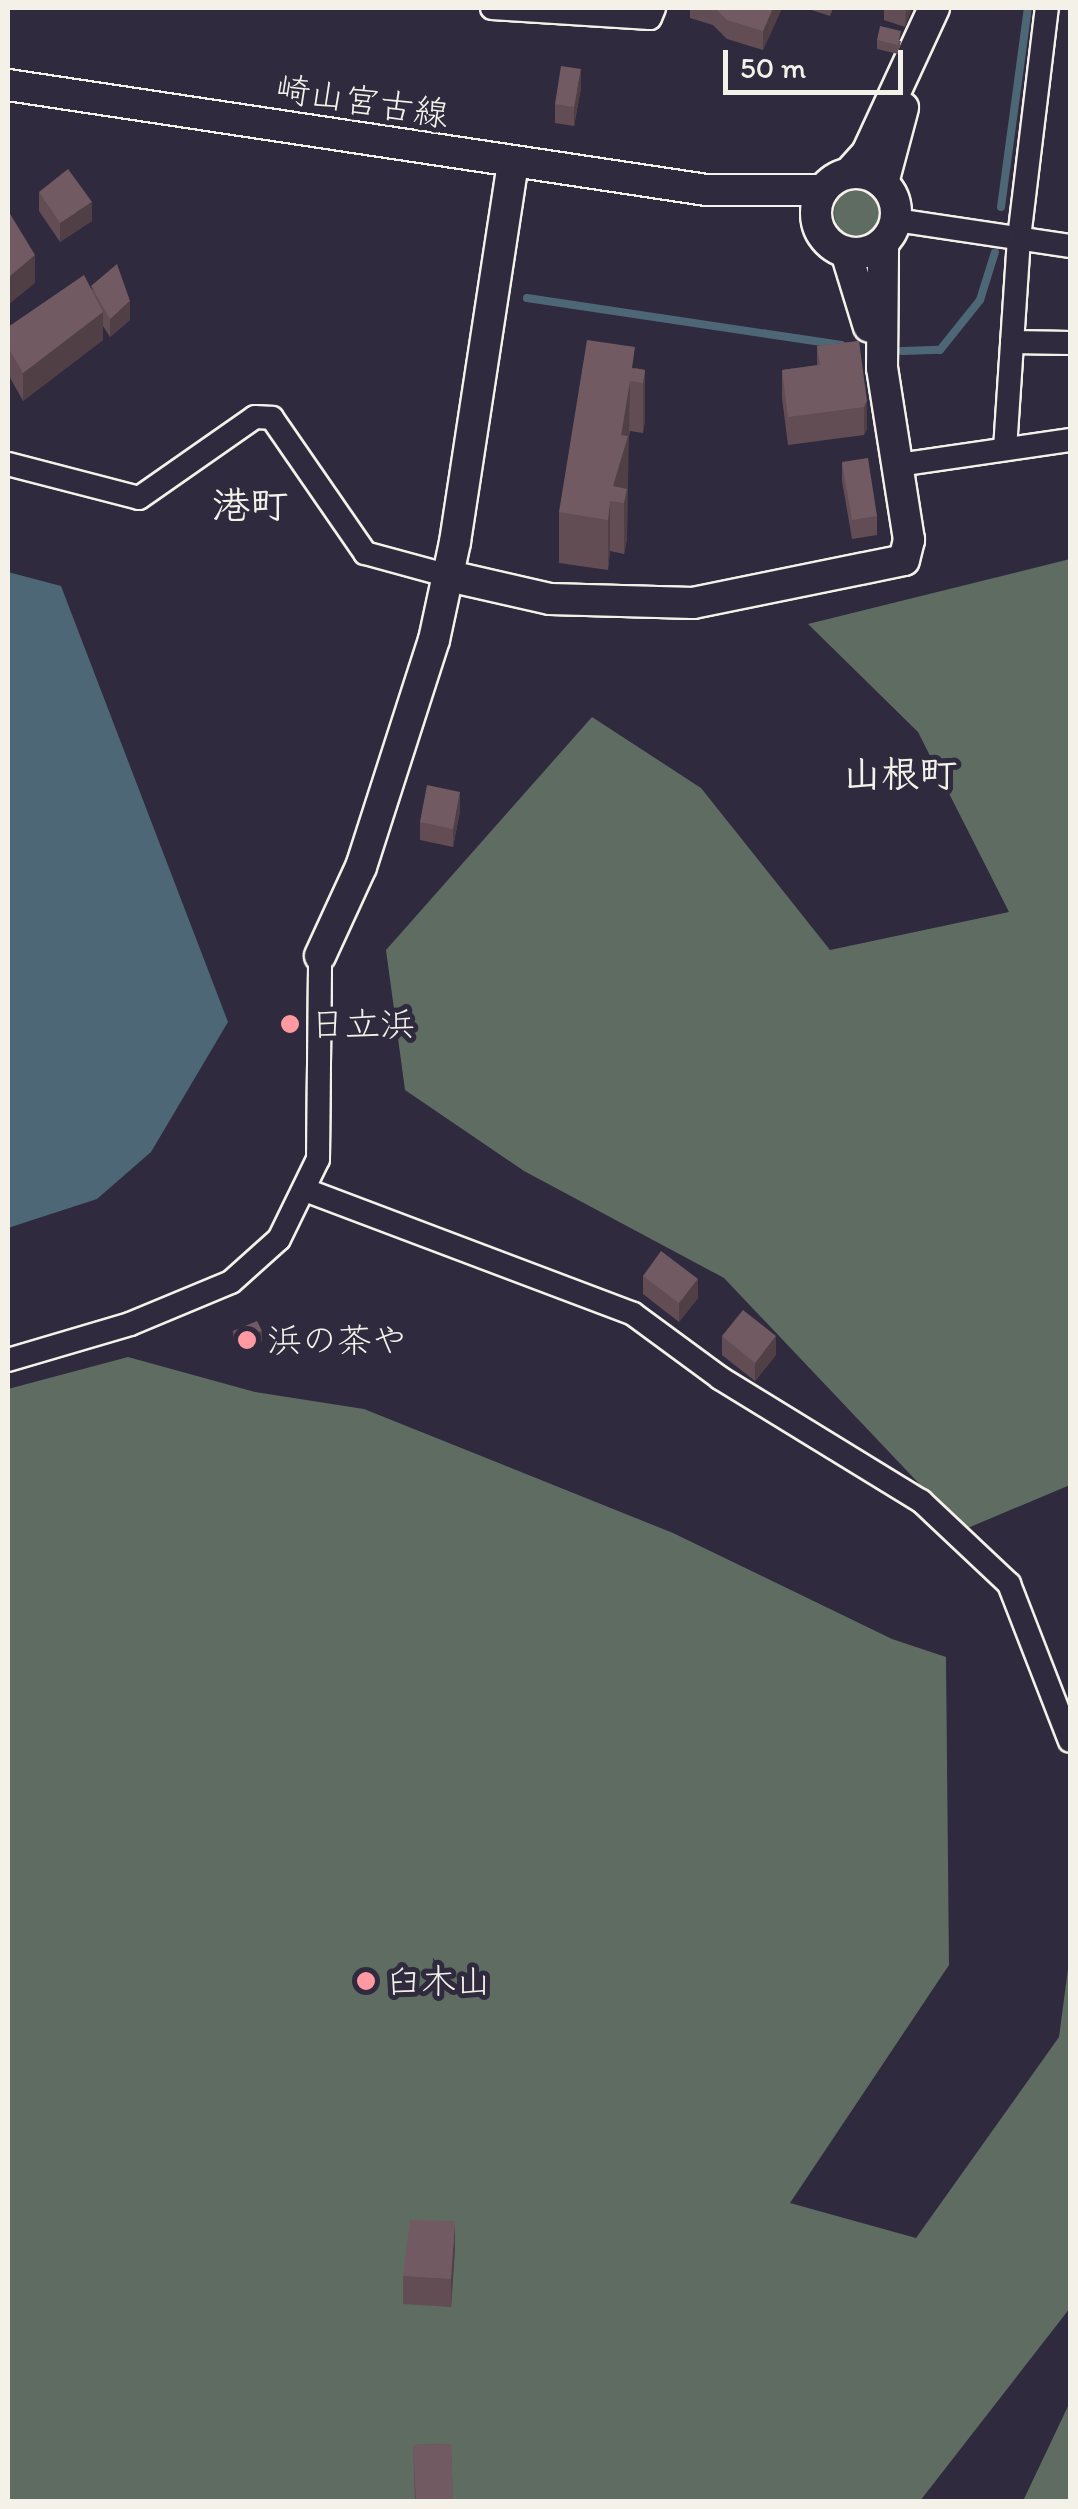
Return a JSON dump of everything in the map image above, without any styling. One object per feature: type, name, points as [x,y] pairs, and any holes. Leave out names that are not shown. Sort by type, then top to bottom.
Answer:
[{"type":"street","points":[[492,8],[650,18],[654,8]]},
{"type":"street","points":[[819,228],[836,182],[867,153],[918,50],[934,8]]},
{"type":"street","points":[[1005,449],[1019,238],[1048,8]]},
{"type":"street","points":[[882,368],[894,200],[883,183],[918,50]]},
{"type":"street","name":"崎山宮古線","points":[[8,85],[706,190],[819,228],[846,252]]},
{"type":"street","points":[[8,1360],[130,1324],[231,1282],[279,1239],[308,1191],[318,1158],[320,956],[361,867],[449,576],[512,162]]},
{"type":"street","name":"崎山宮古線","points":[[706,190],[883,183]]},
{"type":"street","points":[[8,464],[139,498],[255,417],[272,418],[365,552],[449,576],[550,599],[693,603],[896,564],[910,550],[898,465],[882,368],[846,252],[889,232],[1019,238],[1070,246]]},
{"type":"street","points":[[1012,342],[1070,343]]},
{"type":"street","points":[[898,465],[1070,440]]},
{"type":"street","points":[[308,1191],[633,1314],[720,1378],[921,1500],[1009,1584],[1070,1741]]},
{"type":"green space","points":[[857,190],[873,197],[880,213],[873,229],[857,236],[841,229],[834,213],[841,197]]},
{"type":"green space","points":[[1070,559],[1070,1485],[963,1530],[724,1278],[524,1171],[405,1090],[386,950],[592,717],[701,788],[830,950],[1009,912],[918,732],[808,624]]},
{"type":"green space","points":[[128,1357],[255,1392],[364,1409],[673,1533],[892,1639],[946,1657],[949,1965],[790,2203],[916,2238],[1059,2037],[1070,1954],[1070,2308],[920,2501],[8,2502],[8,1389]]},
{"type":"green space","points":[[1070,2402],[1070,2501],[1023,2501]]},
{"type":"water","points":[[8,572],[61,586],[228,1022],[151,1152],[97,1199],[8,1228]]},
{"type":"building","points":[[715,8],[773,8],[763,31],[727,20]]},
{"type":"building","points":[[880,26],[901,31],[898,45],[877,40]]},
{"type":"building","points":[[561,66],[581,69],[574,107],[555,104]]},
{"type":"building","points":[[68,169],[92,202],[60,223],[39,192]]},
{"type":"building","points":[[8,212],[35,255],[8,278]]},
{"type":"building","points":[[117,264],[130,301],[110,319],[91,286]]},
{"type":"building","points":[[84,275],[103,312],[23,373],[8,347],[8,327]]},
{"type":"building","points":[[587,340],[635,347],[632,368],[645,370],[643,383],[630,381],[621,435],[628,436],[613,486],[627,489],[624,503],[610,501],[608,520],[559,512]]},
{"type":"building","points":[[859,341],[867,401],[864,407],[788,417],[782,370],[820,365],[817,346]]},
{"type":"building","points":[[868,458],[877,516],[852,520],[842,462]]},
{"type":"building","points":[[427,785],[460,792],[453,829],[420,822]]},
{"type":"building","points":[[661,1251],[698,1279],[679,1303],[643,1276]]},
{"type":"building","points":[[743,1310],[776,1336],[755,1363],[722,1336]]},
{"type":"building","points":[[257,1321],[262,1331],[238,1341],[233,1331]]},
{"type":"building","points":[[410,2220],[455,2221],[451,2279],[403,2276]]},
{"type":"building","points":[[451,2444],[453,2499],[416,2500],[413,2445]]},
{"type":"waterway","points":[[1001,207],[1028,8]]},
{"type":"waterway","points":[[902,351],[940,350],[980,300],[995,252]]},
{"type":"waterway","points":[[527,298],[842,345]]},
{"type":"place","name":"日立浜","points":[[290,1024]]},
{"type":"place","name":"浜の茶や","points":[[247,1340]]},
{"type":"place","name":"臼木山","points":[[366,1981]]},
{"type":"district","name":"港町","points":[[250,506]]},
{"type":"district","name":"山根町","points":[[900,775]]}]
